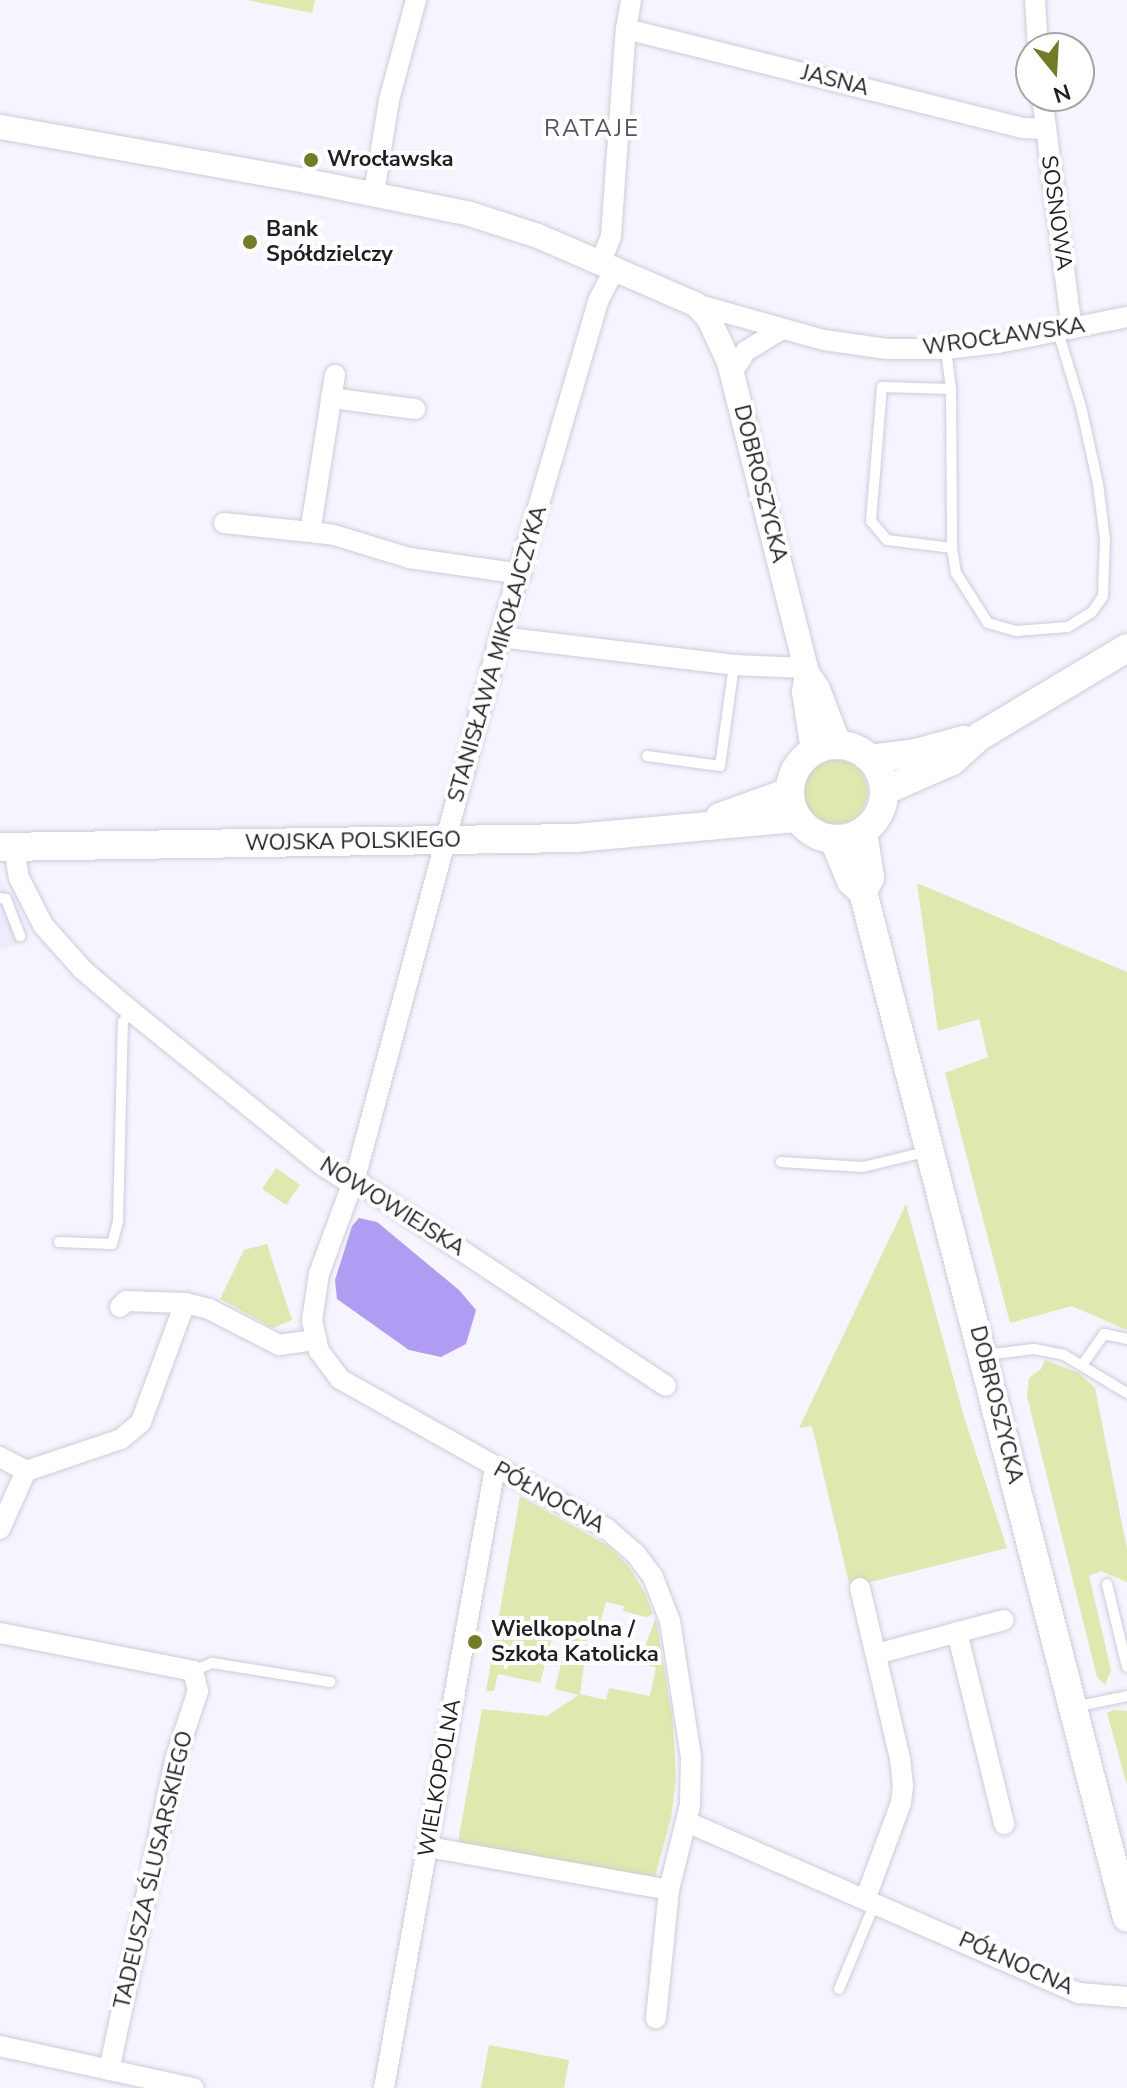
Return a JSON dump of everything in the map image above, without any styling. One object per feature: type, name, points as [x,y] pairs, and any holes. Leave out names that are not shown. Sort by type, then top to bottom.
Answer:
[{"type":"main road","points":[[884,791],[952,761],[980,736],[1127,648]]},
{"type":"main road","points":[[870,759],[879,771],[884,791],[881,810],[863,832],[834,840],[807,829],[794,805],[799,767],[826,748],[870,759],[916,753],[980,736]]},
{"type":"main road","name":"WOJSKA POLSKIEGO","points":[[7,847],[613,836],[705,824],[740,825],[794,805]]},
{"type":"main road","name":"DOBROSZYCKA","points":[[863,832],[870,877],[863,892]]},
{"type":"main road","name":"DOBROSZYCKA","points":[[834,840],[851,881],[863,892],[1074,1707],[1114,1847],[1127,1918]]},
{"type":"street","points":[[374,193],[389,100],[416,0]]},
{"type":"street","name":"STANISŁAWA MIKOŁAJCZYKA","points":[[353,1182],[500,637],[521,574],[608,265],[626,29],[631,0]]},
{"type":"street","points":[[1035,0],[1037,32]]},
{"type":"street","name":"JASNA","points":[[626,29],[1024,128],[1044,129]]},
{"type":"street","name":"SOSNOWA","points":[[1043,112],[1065,330]]},
{"type":"street","name":"WROCŁAWSKA","points":[[0,127],[374,193],[500,222],[695,304],[824,340],[887,349],[946,349],[1127,317]]},
{"type":"street","name":"DOBROSZYCKA","points":[[695,304],[718,335],[732,373],[806,671],[818,689],[826,748]]},
{"type":"street","points":[[732,373],[746,351],[782,329]]},
{"type":"street","points":[[310,532],[335,375]]},
{"type":"street","points":[[331,398],[415,409]]},
{"type":"street","points":[[224,523],[334,535],[409,558],[521,574]]},
{"type":"street","points":[[500,637],[806,671]]},
{"type":"street","name":"NOWOWIEJSKA","points":[[7,847],[43,925],[83,970],[131,1011],[322,1165],[364,1186],[666,1386]]},
{"type":"street","name":"PÓŁNOCNA","points":[[353,1182],[319,1274],[312,1308],[315,1340],[327,1365],[350,1387],[607,1529],[635,1553],[653,1577],[670,1621],[688,1716],[691,1757],[687,1822],[669,1890],[656,2018]]},
{"type":"street","points":[[120,1307],[126,1301],[185,1303],[209,1309],[275,1344],[290,1346],[315,1340]]},
{"type":"street","points":[[0,1457],[26,1471],[121,1439],[132,1432],[141,1422],[185,1303]]},
{"type":"street","name":"WIELKOPOLNA","points":[[384,2088],[495,1468]]},
{"type":"street","points":[[0,1529],[26,1471]]},
{"type":"street","points":[[860,1588],[903,1786],[901,1803],[871,1900]]},
{"type":"street","points":[[876,1654],[1004,1620]]},
{"type":"street","points":[[957,1632],[1004,1824]]},
{"type":"street","points":[[0,1633],[193,1671]]},
{"type":"street","name":"TADEUSZA ŚLUSARSKIEGO","points":[[109,2070],[175,1760],[198,1691],[193,1671]]},
{"type":"street","name":"PÓŁNOCNA","points":[[687,1822],[1079,1993],[1127,1997]]},
{"type":"street","points":[[428,1847],[669,1890]]},
{"type":"street","points":[[0,2046],[193,2088]]},
{"type":"lane","points":[[946,349],[951,389],[952,548],[956,573],[988,623],[1016,631],[1068,627],[1092,612],[1103,596],[1105,540],[1098,484],[1065,330]]},
{"type":"lane","points":[[951,389],[882,387],[871,521],[887,540],[952,548]]},
{"type":"lane","points":[[647,756],[720,766],[734,665]]},
{"type":"lane","points":[[0,898],[6,899],[20,936]]},
{"type":"lane","points":[[59,1242],[112,1244],[118,1222],[123,1022],[131,1011]]},
{"type":"lane","points":[[781,1162],[863,1167],[931,1151]]},
{"type":"lane","points":[[1083,1364],[1104,1334],[1127,1339]]},
{"type":"lane","points":[[983,1355],[1039,1349],[1083,1364],[1127,1393]]},
{"type":"lane","points":[[1107,1584],[1127,1667]]},
{"type":"lane","points":[[193,1671],[212,1663],[330,1682]]},
{"type":"lane","points":[[1074,1707],[1127,1696]]},
{"type":"lane","points":[[839,1989],[871,1900]]},
{"type":"shaded area","points":[[0,876],[28,940],[0,950]]},
{"type":"shaded area","points":[[359,1218],[377,1222],[459,1290],[476,1310],[466,1344],[441,1357],[409,1350],[337,1299],[335,1280],[352,1226]]},
{"type":"green space","points":[[247,0],[315,0],[312,13]]},
{"type":"green space","points":[[830,760],[842,760],[859,769],[866,780],[866,804],[859,815],[842,824],[830,824],[818,819],[809,810],[804,798],[804,786],[809,774],[818,765]]},
{"type":"green space","points":[[917,883],[1127,972],[1127,1330],[1072,1306],[1010,1323],[945,1073],[988,1057],[979,1019],[938,1031]]},
{"type":"green space","points":[[276,1168],[300,1185],[286,1205],[262,1189]]},
{"type":"green space","points":[[906,1204],[964,1417],[1007,1548],[850,1587],[812,1426],[799,1428]]},
{"type":"green space","points":[[267,1244],[292,1320],[273,1328],[220,1299],[244,1250]]},
{"type":"green space","points":[[1045,1360],[1079,1373],[1095,1388],[1127,1549],[1127,1582],[1101,1571],[1089,1576],[1111,1670],[1105,1685],[1097,1677],[1027,1396],[1029,1378],[1041,1369]]},
{"type":"green space","points":[[520,1496],[610,1547],[629,1567],[645,1593],[653,1614],[646,1617],[623,1611],[624,1606],[606,1602],[600,1624],[590,1622],[580,1694],[606,1700],[609,1688],[650,1696],[656,1667],[639,1664],[655,1619],[657,1624],[673,1723],[676,1779],[671,1818],[655,1877],[458,1842],[482,1709],[547,1716],[579,1695],[555,1689],[570,1627],[556,1623],[540,1683],[498,1674],[494,1691],[486,1691]]},
{"type":"green space","points":[[1127,1711],[1127,1785],[1107,1713]]},
{"type":"green space","points":[[489,2045],[569,2060],[564,2088],[481,2088]]},
{"type":"place","name":"Wrocławska","points":[[311,160]]},
{"type":"place","name":"Bank Spółdzielczy","points":[[250,242]]},
{"type":"place","name":"Wielkopolna / Szkoła Katolicka","points":[[475,1642]]},
{"type":"district","name":"RATAJE","points":[[592,129]]}]
